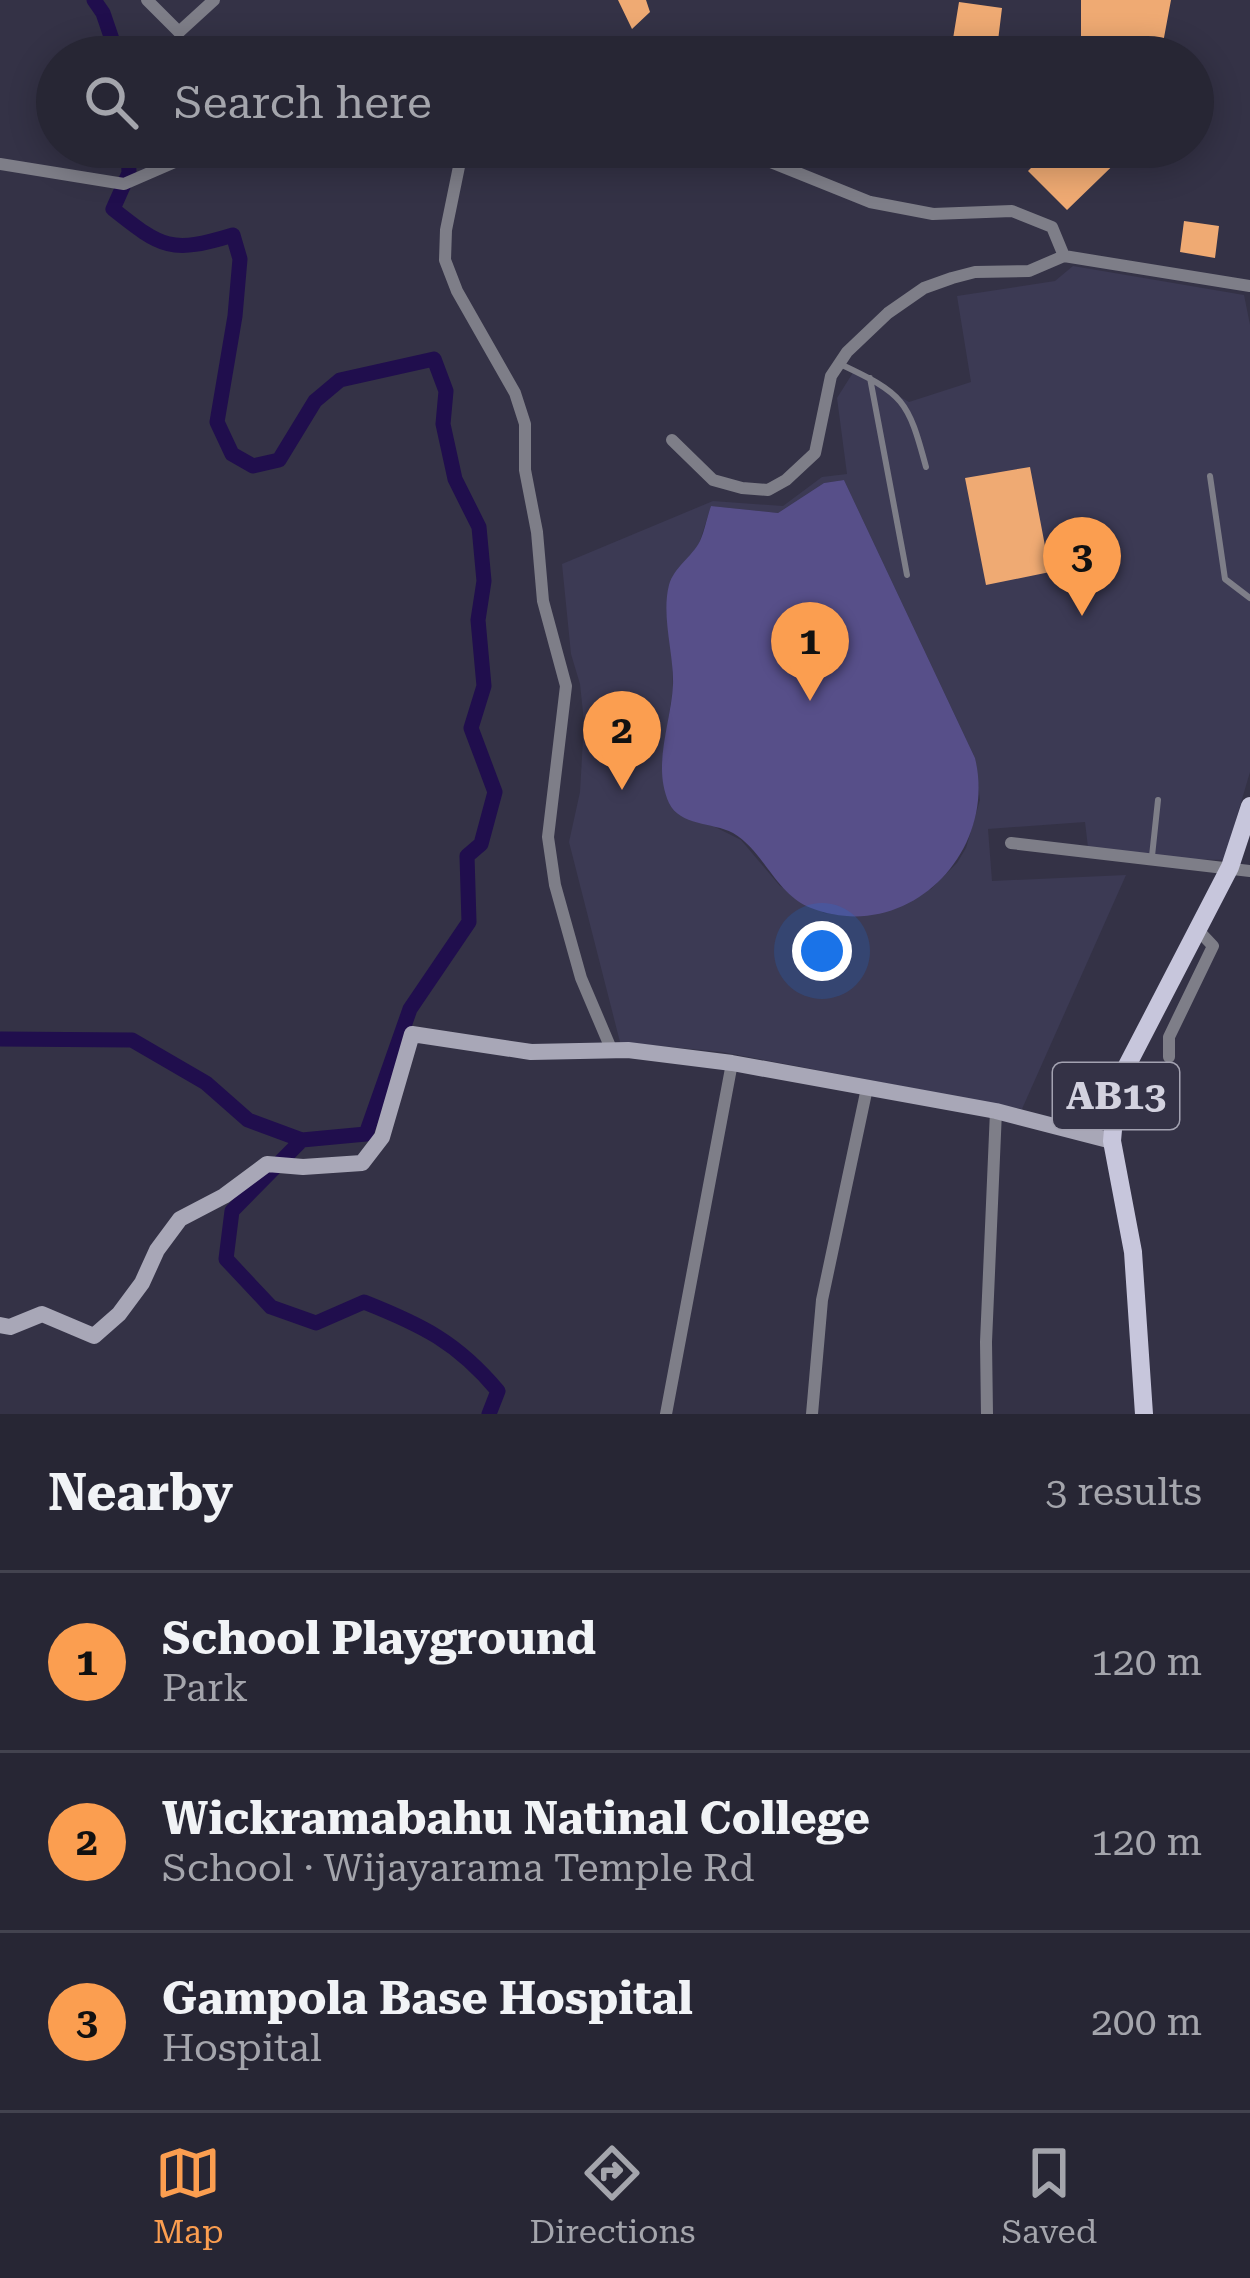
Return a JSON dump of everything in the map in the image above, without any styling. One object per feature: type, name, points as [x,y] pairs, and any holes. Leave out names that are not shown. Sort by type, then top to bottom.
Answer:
[{"type":"main road","name":"AB13","points":[[1144,1414],[1133,1252],[1112,1141],[1117,1084],[1197,929],[1240,869],[1250,806]]},
{"type":"street","points":[[147,0],[179,32],[214,0]]},
{"type":"street","points":[[0,164],[124,184],[159,168]]},
{"type":"street","points":[[459,168],[445,260],[457,291],[515,393],[525,424],[525,470],[543,601],[566,686],[548,837],[555,885],[581,979],[612,1051]]},
{"type":"street","points":[[786,168],[870,202],[933,214],[1012,211],[1052,227],[1064,256]]},
{"type":"street","points":[[672,440],[713,480],[768,490],[815,453],[831,376],[888,313],[924,288],[975,272],[1029,271],[1064,256],[1250,286]]},
{"type":"street","points":[[1010,843],[1240,869]]},
{"type":"street","points":[[1169,1058],[1169,1037],[1213,946],[1197,929]]},
{"type":"street","points":[[0,1325],[10,1327],[42,1314],[94,1336],[119,1314],[142,1283],[157,1250],[180,1219],[224,1196],[267,1164],[362,1163],[382,1138],[412,1034],[531,1052],[612,1051],[732,1063],[996,1111],[1112,1141]]},
{"type":"street","points":[[666,1414],[732,1063]]},
{"type":"street","points":[[812,1414],[822,1300],[867,1088]]},
{"type":"street","points":[[987,1414],[996,1111]]},
{"type":"lane","points":[[840,364],[908,405],[926,467]]},
{"type":"lane","points":[[870,378],[907,575]]},
{"type":"lane","points":[[1210,476],[1225,579],[1250,598]]},
{"type":"lane","points":[[1151,858],[1158,800]]},
{"type":"shaded area","points":[[1073,266],[1244,295],[1250,325],[1250,772],[1224,860],[1089,856],[1085,822],[988,829],[992,881],[1126,875],[1022,1109],[722,1052],[620,1042],[569,842],[580,792],[584,722],[562,564],[713,501],[783,506],[822,477],[847,474],[837,398],[854,371],[909,402],[971,382],[957,296],[1055,281]],"holes":[[[844,480],[975,758],[980,800],[957,863],[931,889],[859,915],[824,913],[780,886],[741,840],[715,827],[664,749],[673,688],[669,586],[699,544],[711,506],[778,513],[824,483]]]},
{"type":"shaded area","points":[[844,480],[975,758],[978,793],[973,827],[959,857],[938,882],[911,902],[880,914],[847,916],[799,902],[744,841],[725,829],[681,816],[669,803],[662,774],[673,685],[666,609],[669,585],[700,541],[711,506],[778,513],[824,483]]},
{"type":"building","points":[[618,0],[646,0],[650,12],[632,29]]},
{"type":"building","points":[[1081,0],[1171,0],[1164,36],[1081,36]]},
{"type":"building","points":[[959,2],[1002,8],[999,36],[953,36]]},
{"type":"building","points":[[1031,168],[1110,168],[1067,210],[1028,171]]},
{"type":"building","points":[[1184,221],[1219,226],[1215,258],[1180,252]]},
{"type":"building","points":[[1030,467],[1050,572],[986,585],[965,478]]},
{"type":"waterway","points":[[94,0],[111,36]]},
{"type":"waterway","points":[[129,168],[113,209],[144,232],[181,245],[233,235],[240,259],[217,422],[232,454],[253,466],[279,460],[315,401],[340,380],[434,359],[446,391],[443,424],[455,479],[479,527],[484,581],[478,620],[484,686],[471,728],[495,792],[481,844],[467,856],[469,922],[410,1009],[366,1134],[302,1140],[232,1211],[226,1259],[271,1307],[316,1323],[364,1302],[437,1337],[498,1391],[489,1414]]},
{"type":"waterway","points":[[0,1039],[132,1040],[206,1083],[248,1120],[302,1140]]},
{"type":"place","name":"Gampola Base Hospital","points":[[1082,616]]},
{"type":"place","name":"School Playground","points":[[810,701]]},
{"type":"place","name":"Wickramabahu Natinal College","points":[[622,790]]}]
